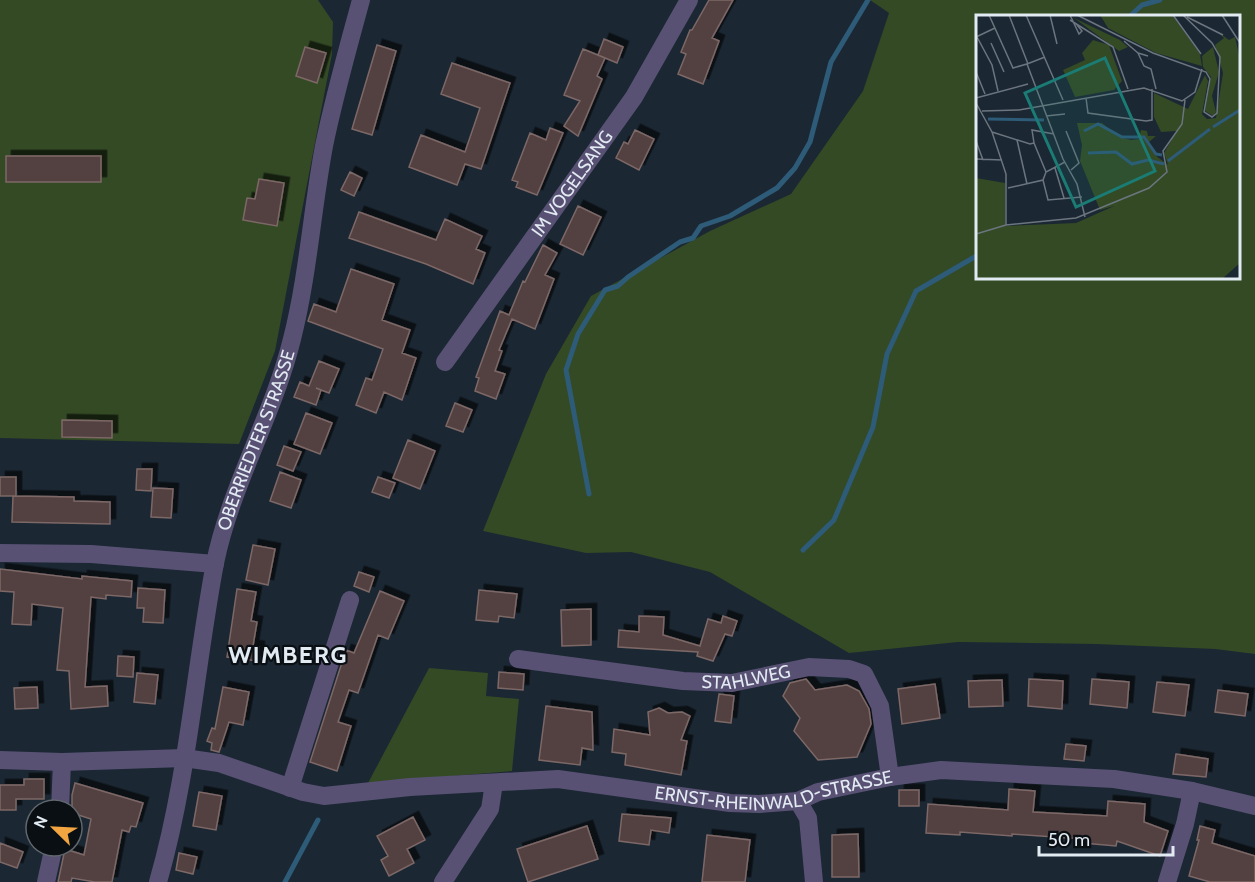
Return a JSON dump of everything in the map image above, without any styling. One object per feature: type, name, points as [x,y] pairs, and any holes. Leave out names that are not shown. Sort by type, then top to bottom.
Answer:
[{"type":"street","name":"OBERRIEDTER STRASSE","points":[[159,882],[184,758],[215,564],[230,509],[283,372],[292,339],[303,289],[324,146],[361,0]]},
{"type":"street","name":"IM VOGELSANG","points":[[445,362],[634,97],[689,0]]},
{"type":"street","points":[[0,553],[91,554],[215,564]]},
{"type":"street","points":[[290,788],[350,600]]},
{"type":"street","name":"STAHLWEG","points":[[518,659],[683,681],[732,683],[809,667],[849,669],[864,674],[880,706],[890,777]]},
{"type":"street","name":"ERNST-RHEINWALD-STRASSE","points":[[0,760],[62,762],[184,758],[219,763],[290,788],[324,796],[558,779],[730,803],[759,804],[798,801],[818,792],[890,777],[941,770],[1114,779],[1192,791],[1255,806]]},
{"type":"street","points":[[60,798],[62,762]]},
{"type":"street","points":[[443,882],[490,809],[494,783]]},
{"type":"street","points":[[1167,882],[1185,824],[1192,791]]},
{"type":"street","points":[[798,801],[808,818],[814,882]]},
{"type":"street","points":[[46,882],[51,858]]},
{"type":"green space","points":[[0,0],[318,0],[333,22],[332,54],[275,351],[239,444],[0,438]]},
{"type":"green space","points":[[870,0],[1255,0],[1255,654],[1215,649],[1096,644],[958,642],[849,653],[710,572],[631,552],[586,553],[483,531],[546,374],[591,296],[710,231],[791,194],[863,91],[889,13]]},
{"type":"green space","points":[[429,668],[488,673],[486,696],[519,699],[512,771],[368,783]]},
{"type":"building","points":[[709,0],[733,0],[712,38],[719,41],[703,84],[678,74],[686,54],[681,52],[690,30]]},
{"type":"building","points":[[604,39],[623,47],[617,63],[598,55]]},
{"type":"building","points":[[377,45],[396,51],[372,135],[352,129]]},
{"type":"building","points":[[305,47],[326,53],[317,83],[296,76]]},
{"type":"building","points":[[583,49],[605,58],[597,76],[602,79],[578,136],[564,126],[580,101],[564,95]]},
{"type":"building","points":[[452,63],[510,83],[481,169],[465,164],[457,185],[409,167],[421,135],[465,152],[480,108],[441,94]]},
{"type":"building","points":[[550,128],[563,133],[537,195],[516,187],[518,182],[512,180],[530,133],[546,140]]},
{"type":"building","points":[[635,130],[654,139],[639,170],[616,158],[624,142],[628,144]]},
{"type":"building","points":[[6,156],[101,156],[101,182],[6,182]]},
{"type":"building","points":[[350,172],[362,178],[354,196],[341,190]]},
{"type":"building","points":[[259,179],[284,183],[277,226],[243,220],[247,198],[255,199]]},
{"type":"building","points":[[578,206],[601,217],[583,255],[560,244]]},
{"type":"building","points":[[359,212],[436,240],[445,219],[482,236],[476,249],[485,253],[473,284],[426,264],[349,238]]},
{"type":"building","points":[[543,245],[557,253],[545,275],[554,279],[535,329],[512,319],[499,350],[502,351],[495,371],[505,374],[496,399],[475,391],[479,378],[476,377],[500,311],[509,315],[523,281],[525,282]]},
{"type":"building","points":[[351,269],[394,284],[382,320],[410,330],[402,353],[416,358],[402,400],[384,392],[376,413],[356,405],[366,378],[372,380],[383,349],[308,321],[314,304],[336,312]]},
{"type":"building","points":[[319,361],[339,369],[329,393],[316,388],[321,390],[316,405],[294,397],[300,382],[309,386]]},
{"type":"building","points":[[455,403],[472,410],[463,432],[446,426]]},
{"type":"building","points":[[306,413],[332,423],[320,454],[294,444]]},
{"type":"building","points":[[62,420],[112,421],[112,438],[62,437]]},
{"type":"building","points":[[408,440],[435,451],[420,489],[393,478]]},
{"type":"building","points":[[284,446],[301,452],[293,471],[277,465]]},
{"type":"building","points":[[137,469],[152,469],[151,491],[136,490]]},
{"type":"building","points":[[280,472],[301,480],[291,508],[270,501]]},
{"type":"building","points":[[0,477],[16,477],[16,496],[0,496]]},
{"type":"building","points":[[378,477],[395,483],[389,498],[372,492]]},
{"type":"building","points":[[153,488],[173,489],[171,518],[151,517]]},
{"type":"building","points":[[13,496],[74,497],[74,501],[110,502],[110,524],[12,522]]},
{"type":"building","points":[[253,545],[275,549],[268,585],[246,580]]},
{"type":"building","points":[[0,569],[82,579],[82,576],[132,581],[131,597],[106,595],[106,599],[91,597],[85,687],[107,686],[108,706],[71,709],[69,671],[57,670],[63,608],[32,604],[31,625],[12,624],[14,592],[0,591]]},
{"type":"building","points":[[359,572],[374,577],[369,592],[354,586]]},
{"type":"building","points":[[138,588],[165,590],[163,623],[143,622],[144,608],[137,608]]},
{"type":"building","points":[[237,589],[256,592],[251,621],[257,622],[253,646],[259,647],[258,661],[227,657]]},
{"type":"building","points":[[479,590],[517,594],[514,618],[499,616],[498,622],[476,620]]},
{"type":"building","points":[[380,591],[404,601],[388,639],[378,635],[358,693],[349,690],[338,722],[351,726],[337,771],[310,762],[346,650],[354,653]]},
{"type":"building","points":[[591,609],[591,645],[562,646],[561,610]]},
{"type":"building","points":[[639,616],[664,617],[663,635],[700,646],[708,619],[721,623],[723,616],[737,621],[732,636],[725,634],[713,661],[697,656],[698,652],[618,647],[619,630],[639,632]]},
{"type":"building","points":[[118,656],[134,657],[133,677],[117,676]]},
{"type":"building","points":[[499,672],[524,674],[523,690],[498,688]]},
{"type":"building","points":[[137,673],[158,675],[155,704],[134,702]]},
{"type":"building","points":[[806,679],[815,690],[847,685],[859,691],[869,709],[871,724],[857,757],[818,760],[794,731],[800,718],[783,696],[790,683]]},
{"type":"building","points":[[1029,679],[1063,681],[1062,709],[1028,706]]},
{"type":"building","points":[[1092,679],[1129,682],[1127,708],[1090,704]]},
{"type":"building","points":[[1002,680],[1003,706],[969,707],[968,681]]},
{"type":"building","points":[[1157,682],[1189,685],[1185,716],[1153,712]]},
{"type":"building","points":[[935,684],[940,718],[902,724],[898,689]]},
{"type":"building","points":[[37,687],[38,708],[15,709],[14,688]]},
{"type":"building","points":[[223,687],[249,692],[243,725],[229,722],[219,752],[211,750],[212,743],[207,741],[212,728],[215,729]]},
{"type":"building","points":[[1218,690],[1248,694],[1245,716],[1215,712]]},
{"type":"building","points":[[719,694],[734,696],[731,723],[715,721]]},
{"type":"building","points":[[546,706],[592,712],[593,750],[582,748],[580,765],[539,760]]},
{"type":"building","points":[[659,708],[668,713],[682,712],[690,716],[681,740],[687,741],[681,775],[625,765],[626,754],[612,752],[614,729],[650,735],[648,712]]},
{"type":"building","points":[[1066,744],[1086,746],[1084,761],[1064,759]]},
{"type":"building","points":[[1176,754],[1208,759],[1206,777],[1173,774]]},
{"type":"building","points":[[24,779],[44,779],[44,798],[16,799],[16,810],[0,810],[0,785],[24,785]]},
{"type":"building","points":[[75,783],[143,803],[136,827],[131,826],[129,832],[122,830],[112,882],[72,878],[71,882],[58,882],[63,858],[84,858],[91,819],[84,817],[84,798],[72,798]]},
{"type":"building","points":[[1009,789],[1035,791],[1033,812],[1107,816],[1108,801],[1145,804],[1144,822],[1168,831],[1160,856],[1117,841],[1116,846],[1083,843],[1083,839],[1012,834],[1012,836],[960,832],[960,835],[926,833],[928,804],[1008,810]]},
{"type":"building","points":[[899,790],[919,790],[919,806],[899,806]]},
{"type":"building","points":[[199,792],[222,796],[216,830],[193,826]]},
{"type":"building","points":[[622,814],[671,818],[669,833],[651,830],[649,845],[619,841]]},
{"type":"building","points":[[413,817],[425,840],[407,849],[414,863],[389,876],[381,860],[388,856],[377,836]]},
{"type":"building","points":[[587,826],[598,859],[528,882],[517,849]]},
{"type":"building","points":[[1200,826],[1215,830],[1212,843],[1255,856],[1255,882],[1210,882],[1189,876],[1199,840],[1197,840]]},
{"type":"building","points":[[858,834],[859,877],[832,877],[832,835]]},
{"type":"building","points":[[707,835],[750,840],[745,882],[702,882]]},
{"type":"building","points":[[0,843],[23,852],[17,868],[0,862]]},
{"type":"building","points":[[179,853],[197,857],[193,874],[176,870]]},
{"type":"waterway","points":[[589,494],[566,370],[578,334],[605,290],[618,286],[680,242],[693,238],[701,226],[730,216],[777,188],[795,168],[810,142],[831,62],[868,0]]},
{"type":"waterway","points":[[1131,15],[1142,5],[1160,0]]},
{"type":"waterway","points":[[803,550],[834,520],[873,427],[887,354],[916,291],[976,256]]},
{"type":"waterway","points":[[285,882],[318,820]]},
{"type":"district","name":"WIMBERG","points":[[288,655]]}]
